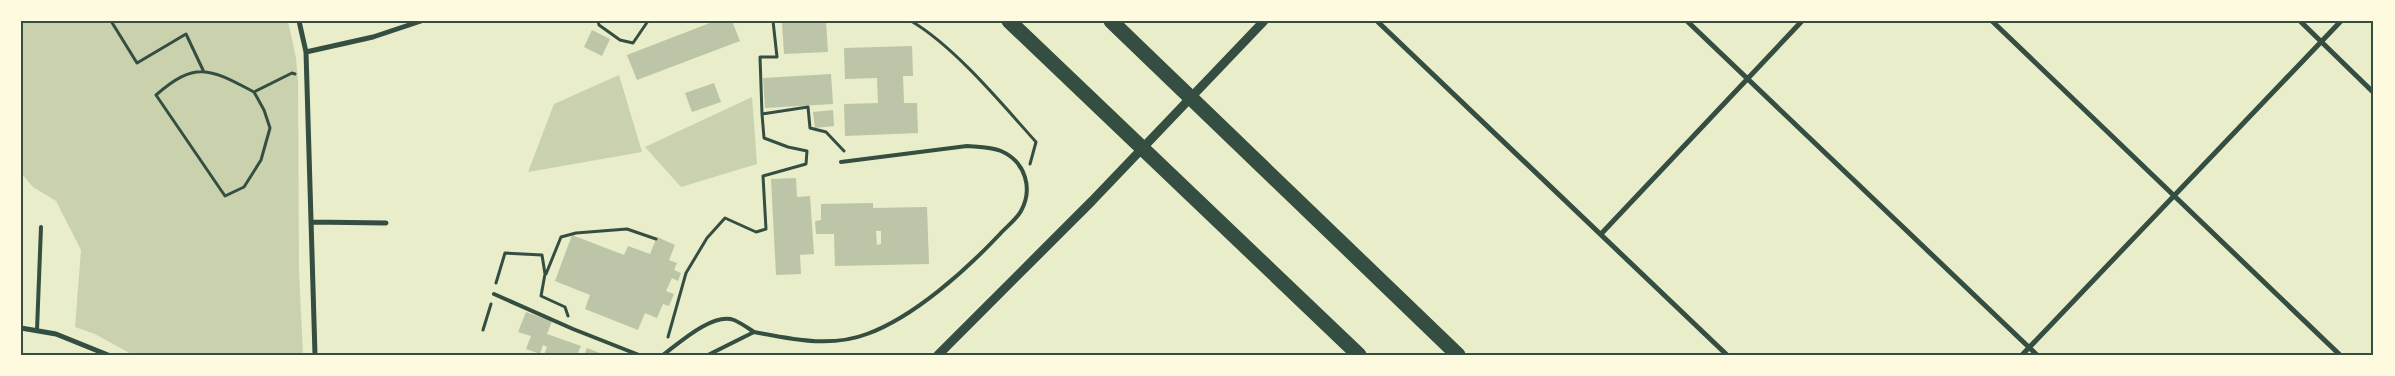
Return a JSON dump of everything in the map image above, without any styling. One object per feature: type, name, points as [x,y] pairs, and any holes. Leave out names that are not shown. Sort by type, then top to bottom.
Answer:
[{"type":"highway","points":[[1009,21],[1359,355]]},
{"type":"highway","points":[[1111,21],[1458,355]]},
{"type":"street","points":[[299,21],[306,52],[315,355]]},
{"type":"street","points":[[306,52],[373,38],[421,21]]},
{"type":"street","points":[[938,355],[1092,200],[1264,21]]},
{"type":"street","points":[[1377,21],[1727,355]]},
{"type":"street","points":[[1687,21],[2037,355]]},
{"type":"street","points":[[1601,234],[1802,21]]},
{"type":"street","points":[[1992,21],[2340,355]]},
{"type":"street","points":[[2300,21],[2374,92]]},
{"type":"street","points":[[2022,355],[2341,21]]},
{"type":"street","points":[[311,222],[386,222]]},
{"type":"street","points":[[21,328],[37,330],[75,340],[108,355]]},
{"type":"lane","points":[[663,355],[708,324],[721,318],[733,320],[754,332],[797,340],[834,342],[866,335],[881,328],[941,289],[973,262],[1020,212],[1027,194],[1027,176],[1014,161],[1001,151],[967,146],[841,162]]},
{"type":"lane","points":[[37,330],[41,227]]},
{"type":"lane","points":[[494,294],[573,329],[639,355],[645,355]]},
{"type":"lane","points":[[708,355],[754,332]]},
{"type":"path","points":[[111,21],[137,63],[186,34],[202,70]]},
{"type":"path","points":[[598,21],[599,25],[620,40],[633,43],[648,21]]},
{"type":"path","points":[[665,346],[686,273],[707,238],[725,218],[756,232],[766,228],[763,176],[806,164],[806,151],[788,147],[764,138],[760,57],[777,57],[773,21]]},
{"type":"path","points":[[911,21],[925,29],[963,64],[1036,142],[1027,176]]},
{"type":"path","points":[[202,70],[226,77],[254,92],[264,110],[270,128],[261,160],[244,187],[225,196],[156,96],[175,79],[202,70]]},
{"type":"path","points":[[254,92],[292,73]]},
{"type":"path","points":[[762,114],[808,107],[810,128],[826,132],[838,142]]},
{"type":"path","points":[[573,329],[565,307],[541,296],[545,274],[561,238],[576,233],[627,229],[656,239]]},
{"type":"path","points":[[497,279],[505,253],[542,255],[545,274]]},
{"type":"green space","points":[[21,21],[288,21],[296,58],[298,82],[299,269],[303,355],[133,355],[95,334],[75,327],[81,250],[56,201],[33,187],[21,173]]},
{"type":"green space","points":[[619,75],[642,152],[528,172],[554,104]]},
{"type":"green space","points":[[752,97],[757,164],[681,187],[645,147]]},
{"type":"building","points":[[715,21],[732,21],[740,41],[637,80],[627,55]]},
{"type":"building","points":[[826,21],[828,52],[784,54],[782,23]]},
{"type":"building","points":[[592,30],[610,39],[602,56],[584,47]]},
{"type":"building","points":[[912,46],[913,76],[903,76],[904,103],[917,103],[918,133],[845,136],[844,104],[878,103],[877,78],[845,79],[844,48]]},
{"type":"building","points":[[831,74],[833,104],[765,108],[763,78]]},
{"type":"building","points":[[714,83],[721,102],[692,112],[685,93]]},
{"type":"building","points":[[833,110],[834,126],[815,128],[813,112]]},
{"type":"building","points":[[796,178],[797,197],[810,196],[814,254],[800,255],[801,274],[776,275],[771,179]]},
{"type":"building","points":[[873,203],[873,208],[927,207],[929,264],[835,266],[834,234],[816,234],[815,221],[821,220],[821,204]],"holes":[[[876,231],[881,231],[881,244],[877,245]]]},
{"type":"building","points":[[572,235],[624,255],[628,246],[650,254],[657,237],[675,245],[669,260],[677,263],[674,270],[681,273],[678,281],[672,278],[666,291],[674,294],[669,306],[663,304],[657,318],[645,313],[638,330],[585,309],[590,295],[555,281]]},
{"type":"building","points":[[526,312],[552,321],[547,334],[581,346],[577,355],[544,355],[547,347],[543,345],[540,354],[526,349],[531,336],[518,332]]},
{"type":"building","points":[[587,348],[605,355],[584,355]]}]
